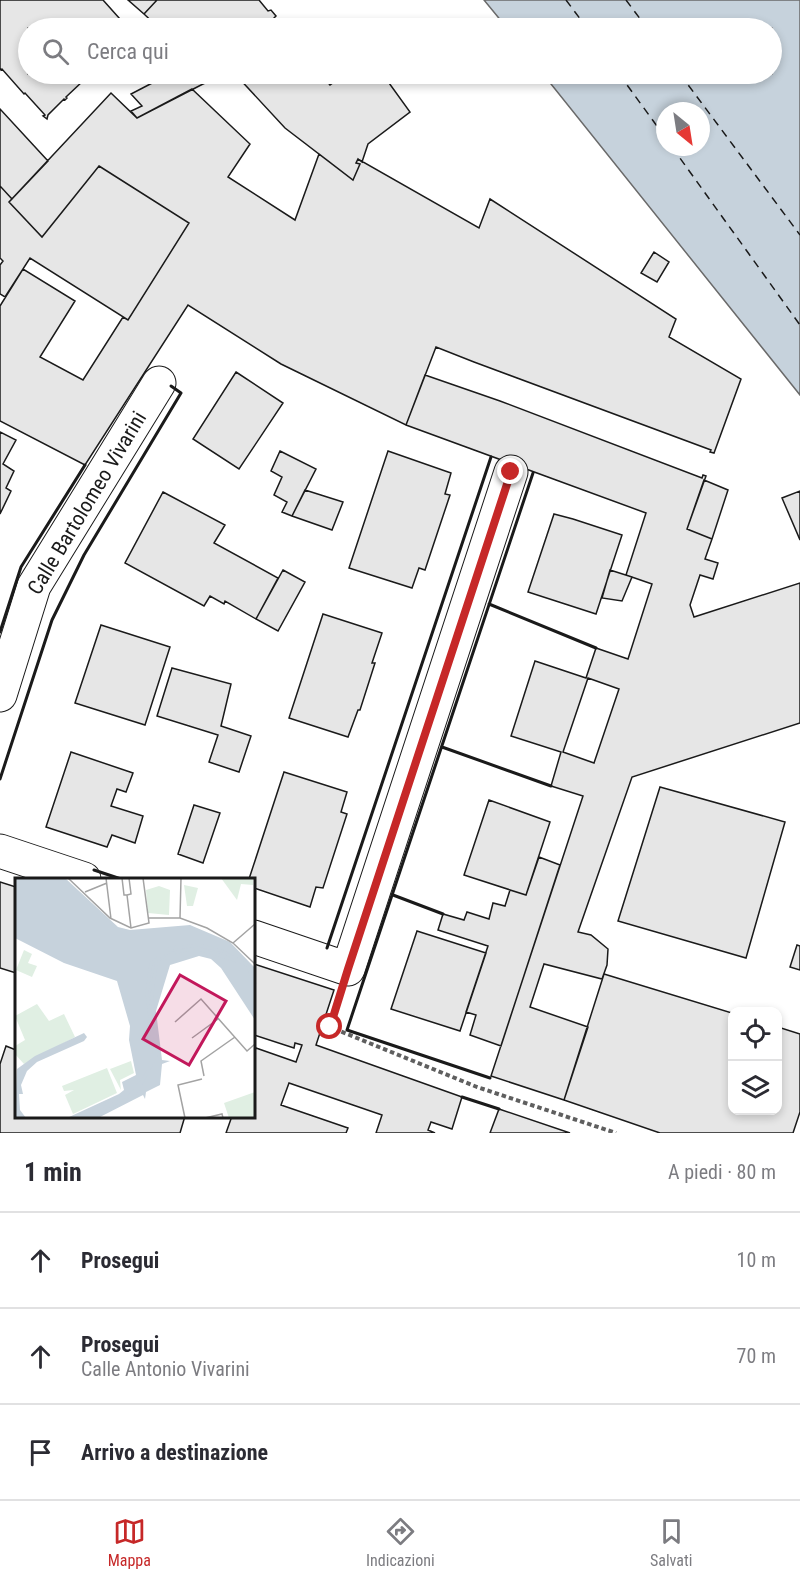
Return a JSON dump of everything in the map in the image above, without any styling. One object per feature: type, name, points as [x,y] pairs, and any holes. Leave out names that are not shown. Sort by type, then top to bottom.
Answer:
[{"type":"street","name":"Calle Bartolomeo Vivarini","points":[[0,695],[34,586],[159,383]]},
{"type":"street","points":[[255,937],[348,969],[511,472]]},
{"type":"street","points":[[0,851],[81,878]]},
{"type":"path","points":[[348,969],[330,1027],[477,1087],[616,1133]]},
{"type":"shaded area","points":[[484,0],[800,0],[800,395],[551,84],[782,84],[782,18],[499,18]]},
{"type":"building","points":[[0,0],[103,0],[119,18],[18,18],[18,84],[80,84],[48,115],[47,119],[0,68]]},
{"type":"building","points":[[128,0],[157,0],[144,14]]},
{"type":"building","points":[[157,0],[259,0],[268,11],[271,10],[276,16],[274,18],[148,18],[144,14]]},
{"type":"building","points":[[150,84],[203,84],[137,118],[131,111],[142,106],[131,94]]},
{"type":"building","points":[[244,84],[390,84],[410,112],[368,144],[362,162],[358,159],[356,163],[360,164],[353,180],[285,128]]},
{"type":"building","points":[[192,89],[250,144],[228,177],[295,220],[319,154],[353,180],[360,164],[356,163],[358,159],[479,228],[490,199],[676,319],[669,337],[741,379],[714,453],[436,347],[406,425],[281,364],[188,305],[85,465],[0,421],[0,306],[23,269],[75,301],[40,357],[83,380],[123,317],[128,320],[189,223],[99,166],[42,237],[9,202],[111,93],[137,118]]},
{"type":"building","points":[[0,109],[48,161],[12,199],[0,186]]},
{"type":"building","points":[[99,166],[189,223],[128,320],[30,258],[5,297],[0,294],[0,265],[3,261],[0,258],[0,186],[12,199],[9,202],[42,237]]},
{"type":"building","points":[[654,252],[669,262],[657,282],[641,273]]},
{"type":"building","points":[[236,372],[283,403],[239,469],[193,439]]},
{"type":"building","points":[[425,375],[702,478],[703,475],[706,476],[687,529],[712,539],[705,559],[718,563],[713,579],[700,575],[690,605],[694,617],[800,583],[800,723],[632,777],[578,932],[591,935],[608,949],[607,965],[602,979],[544,964],[530,1007],[588,1027],[564,1100],[491,1076],[583,796],[551,786],[561,752],[511,736],[535,661],[586,678],[596,648],[628,659],[652,584],[626,575],[646,513],[406,425]],"holes":[[[588,678],[619,689],[594,763],[563,752]]]},
{"type":"building","points":[[0,432],[16,440],[3,464],[14,471],[6,488],[11,491],[0,514]]},
{"type":"building","points":[[280,451],[316,469],[292,516],[282,512],[287,502],[274,495],[282,477],[271,471]]},
{"type":"building","points":[[388,451],[451,473],[445,494],[450,495],[425,570],[419,568],[412,588],[349,568]]},
{"type":"building","points":[[704,480],[728,490],[712,539],[687,529]]},
{"type":"building","points":[[305,490],[343,502],[332,530],[292,516]]},
{"type":"building","points":[[800,491],[800,540],[782,498]]},
{"type":"building","points":[[163,492],[225,525],[214,543],[278,578],[256,619],[225,601],[224,604],[210,596],[204,606],[125,563]]},
{"type":"building","points":[[554,514],[622,535],[596,614],[528,592]]},
{"type":"building","points":[[283,570],[305,582],[278,631],[256,619]]},
{"type":"building","points":[[610,570],[632,577],[622,601],[602,598]]},
{"type":"building","points":[[323,614],[382,633],[360,710],[358,710],[348,737],[289,718]]},
{"type":"building","points":[[101,625],[170,647],[145,725],[75,703]]},
{"type":"building","points":[[172,668],[231,684],[221,726],[251,736],[239,772],[209,762],[218,735],[157,716]]},
{"type":"building","points":[[71,752],[133,773],[126,792],[117,789],[111,806],[143,816],[135,843],[112,835],[107,847],[46,827]]},
{"type":"building","points":[[284,772],[347,792],[341,812],[347,814],[323,888],[316,887],[310,907],[255,888],[255,878],[249,878]]},
{"type":"building","points":[[660,787],[785,822],[746,958],[618,921]]},
{"type":"building","points":[[489,800],[550,822],[526,895],[464,875]]},
{"type":"building","points":[[194,805],[220,813],[203,863],[178,854]]},
{"type":"building","points":[[539,857],[560,865],[501,1046],[470,1035],[476,1015],[466,1012],[488,946],[438,930],[443,914],[464,920],[467,912],[489,919],[493,903],[505,906],[510,890],[526,895]]},
{"type":"building","points":[[0,882],[15,887],[15,973],[0,968]]},
{"type":"building","points":[[417,931],[486,953],[460,1031],[391,1009]]},
{"type":"building","points":[[797,945],[800,946],[800,970],[790,967]]},
{"type":"building","points":[[255,964],[334,990],[316,1045],[462,1097],[452,1129],[431,1122],[428,1130],[435,1133],[376,1133],[382,1115],[289,1083],[281,1105],[348,1128],[346,1133],[226,1133],[231,1118],[255,1118],[256,1048],[296,1062],[302,1045],[295,1043],[294,1048],[255,1035]]},
{"type":"building","points":[[604,974],[728,1012],[728,1115],[782,1115],[782,1028],[800,1034],[800,1112],[793,1133],[660,1133],[564,1100]]},
{"type":"building","points":[[6,1046],[15,1050],[15,1118],[184,1118],[180,1133],[0,1133],[0,1064]]},
{"type":"building","points":[[499,1109],[570,1133],[490,1133]]},
{"type":"ferry route","points":[[566,0],[580,18]]},
{"type":"ferry route","points":[[626,0],[640,18]]},
{"type":"ferry route","points":[[626,84],[656,125]]},
{"type":"ferry route","points":[[687,84],[800,235]]},
{"type":"ferry route","points":[[678,156],[800,325]]},
{"type":"wall","points":[[0,779],[52,620],[84,555],[181,393],[171,386]]},
{"type":"wall","points":[[327,948],[491,457]]},
{"type":"wall","points":[[0,632],[21,567],[85,465]]},
{"type":"wall","points":[[490,1078],[347,1030],[533,473]]},
{"type":"wall","points":[[489,604],[596,648]]},
{"type":"wall","points":[[442,747],[551,786]]},
{"type":"wall","points":[[94,870],[118,878]]},
{"type":"wall","points":[[393,895],[443,914]]},
{"type":"wall","points":[[462,1097],[499,1109]]},
{"type":"route","points":[[330,1027],[511,472]]}]
